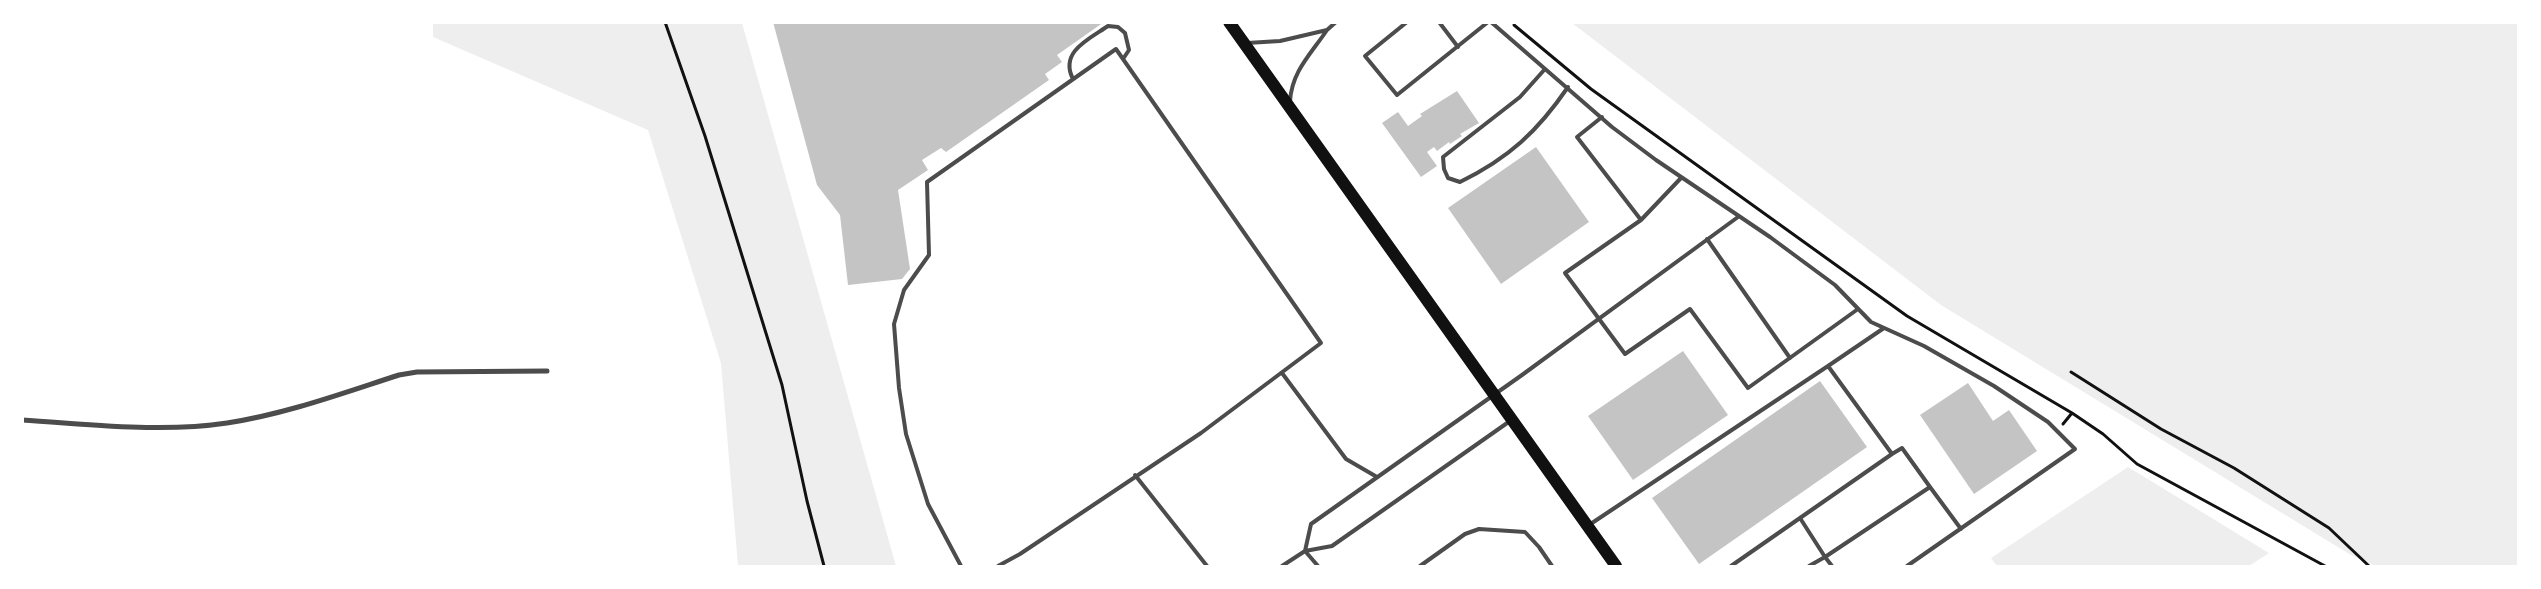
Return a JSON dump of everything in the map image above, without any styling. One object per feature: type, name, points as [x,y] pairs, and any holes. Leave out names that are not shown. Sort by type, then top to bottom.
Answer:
[{"type":"main road","points":[[1229,22],[1616,566]]},
{"type":"street","points":[[22,420],[125,426],[198,426],[255,418],[399,375],[417,372],[547,371]]},
{"type":"lane","points":[[1289,108],[1291,86],[1299,67],[1327,30],[1336,22]]},
{"type":"lane","points":[[1407,22],[1365,56],[1397,95],[1489,22],[1602,117],[1681,178],[1835,285],[1871,322],[1924,346],[1994,386],[2048,422],[2075,448],[1907,566]]},
{"type":"lane","points":[[1439,22],[1458,47]]},
{"type":"lane","points":[[1073,79],[1068,70],[1070,56],[1076,47],[1108,26],[1118,27],[1127,39],[1129,50],[1123,59]]},
{"type":"lane","points":[[1243,43],[1280,41],[1327,30]]},
{"type":"lane","points":[[961,566],[928,504],[906,434],[894,324],[904,290],[929,255],[927,182],[1116,49],[1321,343],[1201,433],[1135,475],[1020,554],[1003,565],[998,566]]},
{"type":"lane","points":[[1545,69],[1520,97],[1443,157],[1444,169],[1448,178],[1460,182],[1477,174],[1524,140],[1543,122],[1568,87]]},
{"type":"lane","points":[[1602,117],[1577,137],[1641,220]]},
{"type":"lane","points":[[1681,178],[1641,220],[1565,273],[1625,354],[1690,309],[1748,388],[1858,309]]},
{"type":"lane","points":[[1305,551],[1311,524],[1494,395],[1738,217]]},
{"type":"lane","points":[[1707,239],[1790,358]]},
{"type":"lane","points":[[1587,526],[1884,328]]},
{"type":"lane","points":[[1828,366],[1892,454]]},
{"type":"lane","points":[[1282,373],[1346,459],[1376,477]]},
{"type":"lane","points":[[1282,566],[1305,551],[1332,546],[1512,420]]},
{"type":"lane","points":[[1731,566],[1902,448],[1962,528]]},
{"type":"lane","points":[[1135,475],[1207,566]]},
{"type":"lane","points":[[1810,566],[1930,487]]},
{"type":"lane","points":[[1800,518],[1832,566]]},
{"type":"lane","points":[[1420,566],[1465,534],[1479,530],[1525,532],[1539,547],[1552,566]]},
{"type":"lane","points":[[1305,551],[1318,566]]},
{"type":"path","points":[[665,22],[705,136],[782,385],[807,501],[824,566]]},
{"type":"path","points":[[1511,22],[1591,88],[1835,266],[1907,316],[1968,350],[2103,434],[2137,464],[2325,566]]},
{"type":"path","points":[[1965,356],[1968,350]]},
{"type":"path","points":[[2072,372],[2160,429],[2234,468],[2329,528],[2369,566]]},
{"type":"shaded area","points":[[433,22],[742,23],[896,566],[738,566],[721,363],[648,130],[433,37]]},
{"type":"shaded area","points":[[1572,23],[2518,23],[2518,566],[2376,566],[2351,555],[1941,305]]},
{"type":"shaded area","points":[[2128,467],[2269,553],[2249,566],[1997,566],[1991,558]]},
{"type":"building","points":[[773,22],[1104,22],[1057,55],[1062,62],[1045,74],[1049,80],[946,152],[941,148],[922,160],[928,170],[898,190],[910,269],[902,279],[848,285],[840,215],[817,185]]},
{"type":"building","points":[[1457,91],[1479,123],[1460,134],[1462,136],[1450,144],[1449,142],[1437,151],[1434,147],[1427,152],[1437,166],[1421,177],[1382,123],[1398,112],[1408,126],[1422,116],[1420,114]]},
{"type":"building","points":[[1536,147],[1589,222],[1501,284],[1448,208]]},
{"type":"building","points":[[1683,351],[1728,415],[1633,480],[1588,416]]},
{"type":"building","points":[[1820,381],[1867,447],[1699,564],[1652,498]]},
{"type":"building","points":[[1968,383],[1993,421],[2009,410],[2037,451],[1974,494],[1920,415]]}]
